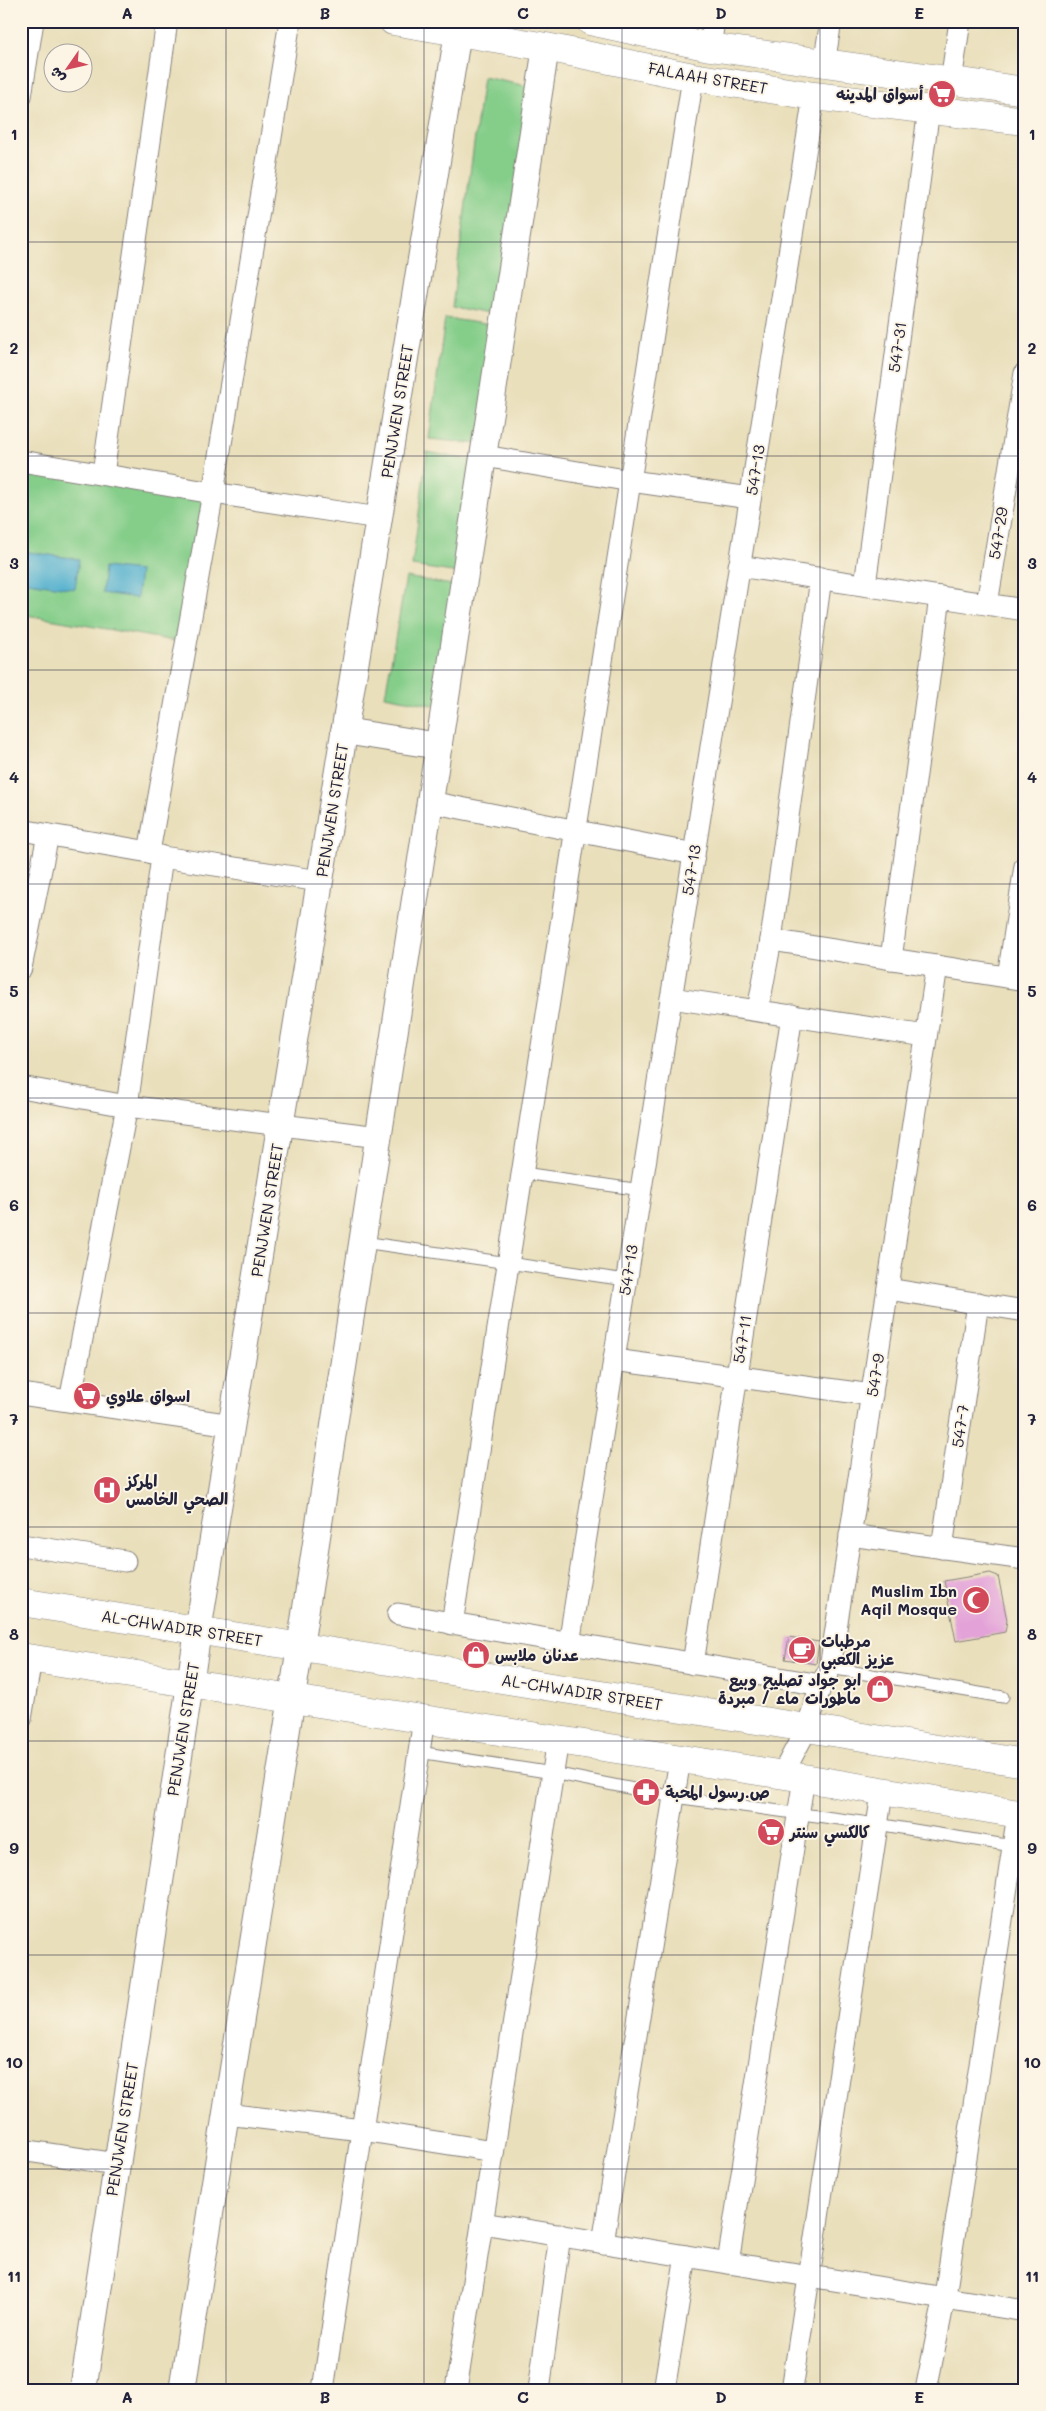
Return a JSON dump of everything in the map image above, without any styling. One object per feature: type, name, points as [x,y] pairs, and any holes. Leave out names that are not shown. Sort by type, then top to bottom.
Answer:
[{"type":"main road","name":"FALAAH STREET","points":[[394,21],[693,77],[814,96],[1025,121]]},
{"type":"main road","name":"FALAAH STREET","points":[[590,21],[712,34],[824,64],[1025,91]]},
{"type":"main road","name":"AL-CHWADIR STREET","points":[[21,1602],[1025,1763]]},
{"type":"main road","points":[[26,1658],[680,1759],[1021,1814]]},
{"type":"street","points":[[21,96],[33,21]]},
{"type":"street","points":[[103,474],[167,21]]},
{"type":"street","points":[[70,1401],[127,1106],[156,854],[290,21]]},
{"type":"street","points":[[824,64],[831,21]]},
{"type":"street","points":[[951,81],[960,21]]},
{"type":"street","name":"PENJWEN STREET","points":[[83,2390],[198,1631],[458,32]]},
{"type":"street","points":[[182,2390],[292,1699],[546,48]]},
{"type":"street","points":[[452,1624],[693,77]]},
{"type":"street","name":"547-13","points":[[569,1644],[814,96]]},
{"type":"street","name":"547-31","points":[[865,585],[930,109]]},
{"type":"street","name":"547-29","points":[[987,604],[1025,373]]},
{"type":"street","points":[[484,456],[631,481],[750,498]]},
{"type":"street","points":[[21,461],[379,518]]},
{"type":"street","points":[[740,566],[1025,610]]},
{"type":"street","points":[[758,1010],[771,940],[821,578]]},
{"type":"street","points":[[891,959],[940,597]]},
{"type":"street","points":[[344,731],[439,746]]},
{"type":"street","points":[[430,802],[694,854]]},
{"type":"street","points":[[21,830],[320,881]]},
{"type":"street","points":[[21,968],[48,835]]},
{"type":"street","points":[[771,940],[1016,979],[1025,866]]},
{"type":"street","name":"547-9","points":[[728,2263],[798,1815],[793,1777],[807,1728],[826,1677],[872,1395],[937,966]]},
{"type":"street","points":[[671,998],[926,1036]]},
{"type":"street","name":"547-11","points":[[692,1664],[792,1015]]},
{"type":"street","points":[[21,1087],[127,1106],[379,1137]]},
{"type":"street","points":[[888,1289],[1025,1310]]},
{"type":"street","name":"547-7","points":[[942,1548],[978,1303]]},
{"type":"street","points":[[614,1360],[737,1375],[872,1395]]},
{"type":"street","points":[[21,1394],[232,1425]]},
{"type":"street","points":[[850,1535],[1025,1559]]},
{"type":"street","points":[[21,1545],[125,1561]]},
{"type":"street","points":[[398,1614],[692,1664],[826,1677]]},
{"type":"street","points":[[21,1719],[26,1658]]},
{"type":"street","points":[[323,2390],[424,1719]]},
{"type":"street","points":[[456,2390],[558,1740]]},
{"type":"street","points":[[603,2242],[680,1759]]},
{"type":"street","points":[[792,2390],[882,1792]]},
{"type":"street","points":[[926,2390],[945,2296],[1019,1847],[1021,1814]]},
{"type":"street","points":[[226,2114],[362,2130],[493,2151]]},
{"type":"street","points":[[21,2150],[117,2164]]},
{"type":"street","points":[[482,2223],[945,2296],[1025,2311]]},
{"type":"street","points":[[538,2390],[560,2236]]},
{"type":"street","points":[[664,2390],[686,2256]]},
{"type":"lane","points":[[523,1173],[641,1190]]},
{"type":"lane","points":[[363,1242],[626,1280]]},
{"type":"lane","points":[[826,1677],[1003,1697]]},
{"type":"lane","points":[[419,1752],[553,1773],[674,1797],[877,1824],[1019,1847]]},
{"type":"green space","points":[[483,77],[537,88],[499,316],[452,307]]},
{"type":"green space","points":[[445,318],[498,326],[480,444],[429,439]]},
{"type":"green space","points":[[427,452],[475,461],[459,573],[412,566]]},
{"type":"green space","points":[[21,462],[213,493],[186,643],[21,614]]},
{"type":"green space","points":[[406,577],[458,586],[438,706],[385,696]]},
{"type":"water","points":[[21,551],[79,559],[75,589],[21,581]]},
{"type":"water","points":[[105,567],[140,571],[137,598],[102,593]]},
{"type":"building","name":"Muslim Ibn Aqil Mosque","points":[[990,1573],[998,1576],[1007,1620],[1005,1632],[956,1641],[944,1581]]},
{"type":"building","name":"مرطبات عزيز الكعبي","points":[[789,1637],[819,1642],[816,1664],[785,1659]]},
{"type":"place","name":"أسواق المدينه","points":[[942,94]]},
{"type":"place","name":"اسواق علاوي","points":[[87,1396]]},
{"type":"place","name":"المركز الصحي الخامس","points":[[107,1490]]},
{"type":"place","name":"Muslim Ibn Aqil Mosque","points":[[976,1600]]},
{"type":"place","name":"مرطبات عزيز الكعبي","points":[[802,1650]]},
{"type":"place","name":"عدنان ملابس","points":[[476,1655]]},
{"type":"place","name":"ابو جواد تصليح وبيع ماطورات ماء / مبردة","points":[[880,1689]]},
{"type":"place","name":"ص.رسول المحبة","points":[[646,1792]]},
{"type":"place","name":"كالكسي سنتر","points":[[771,1832]]}]
